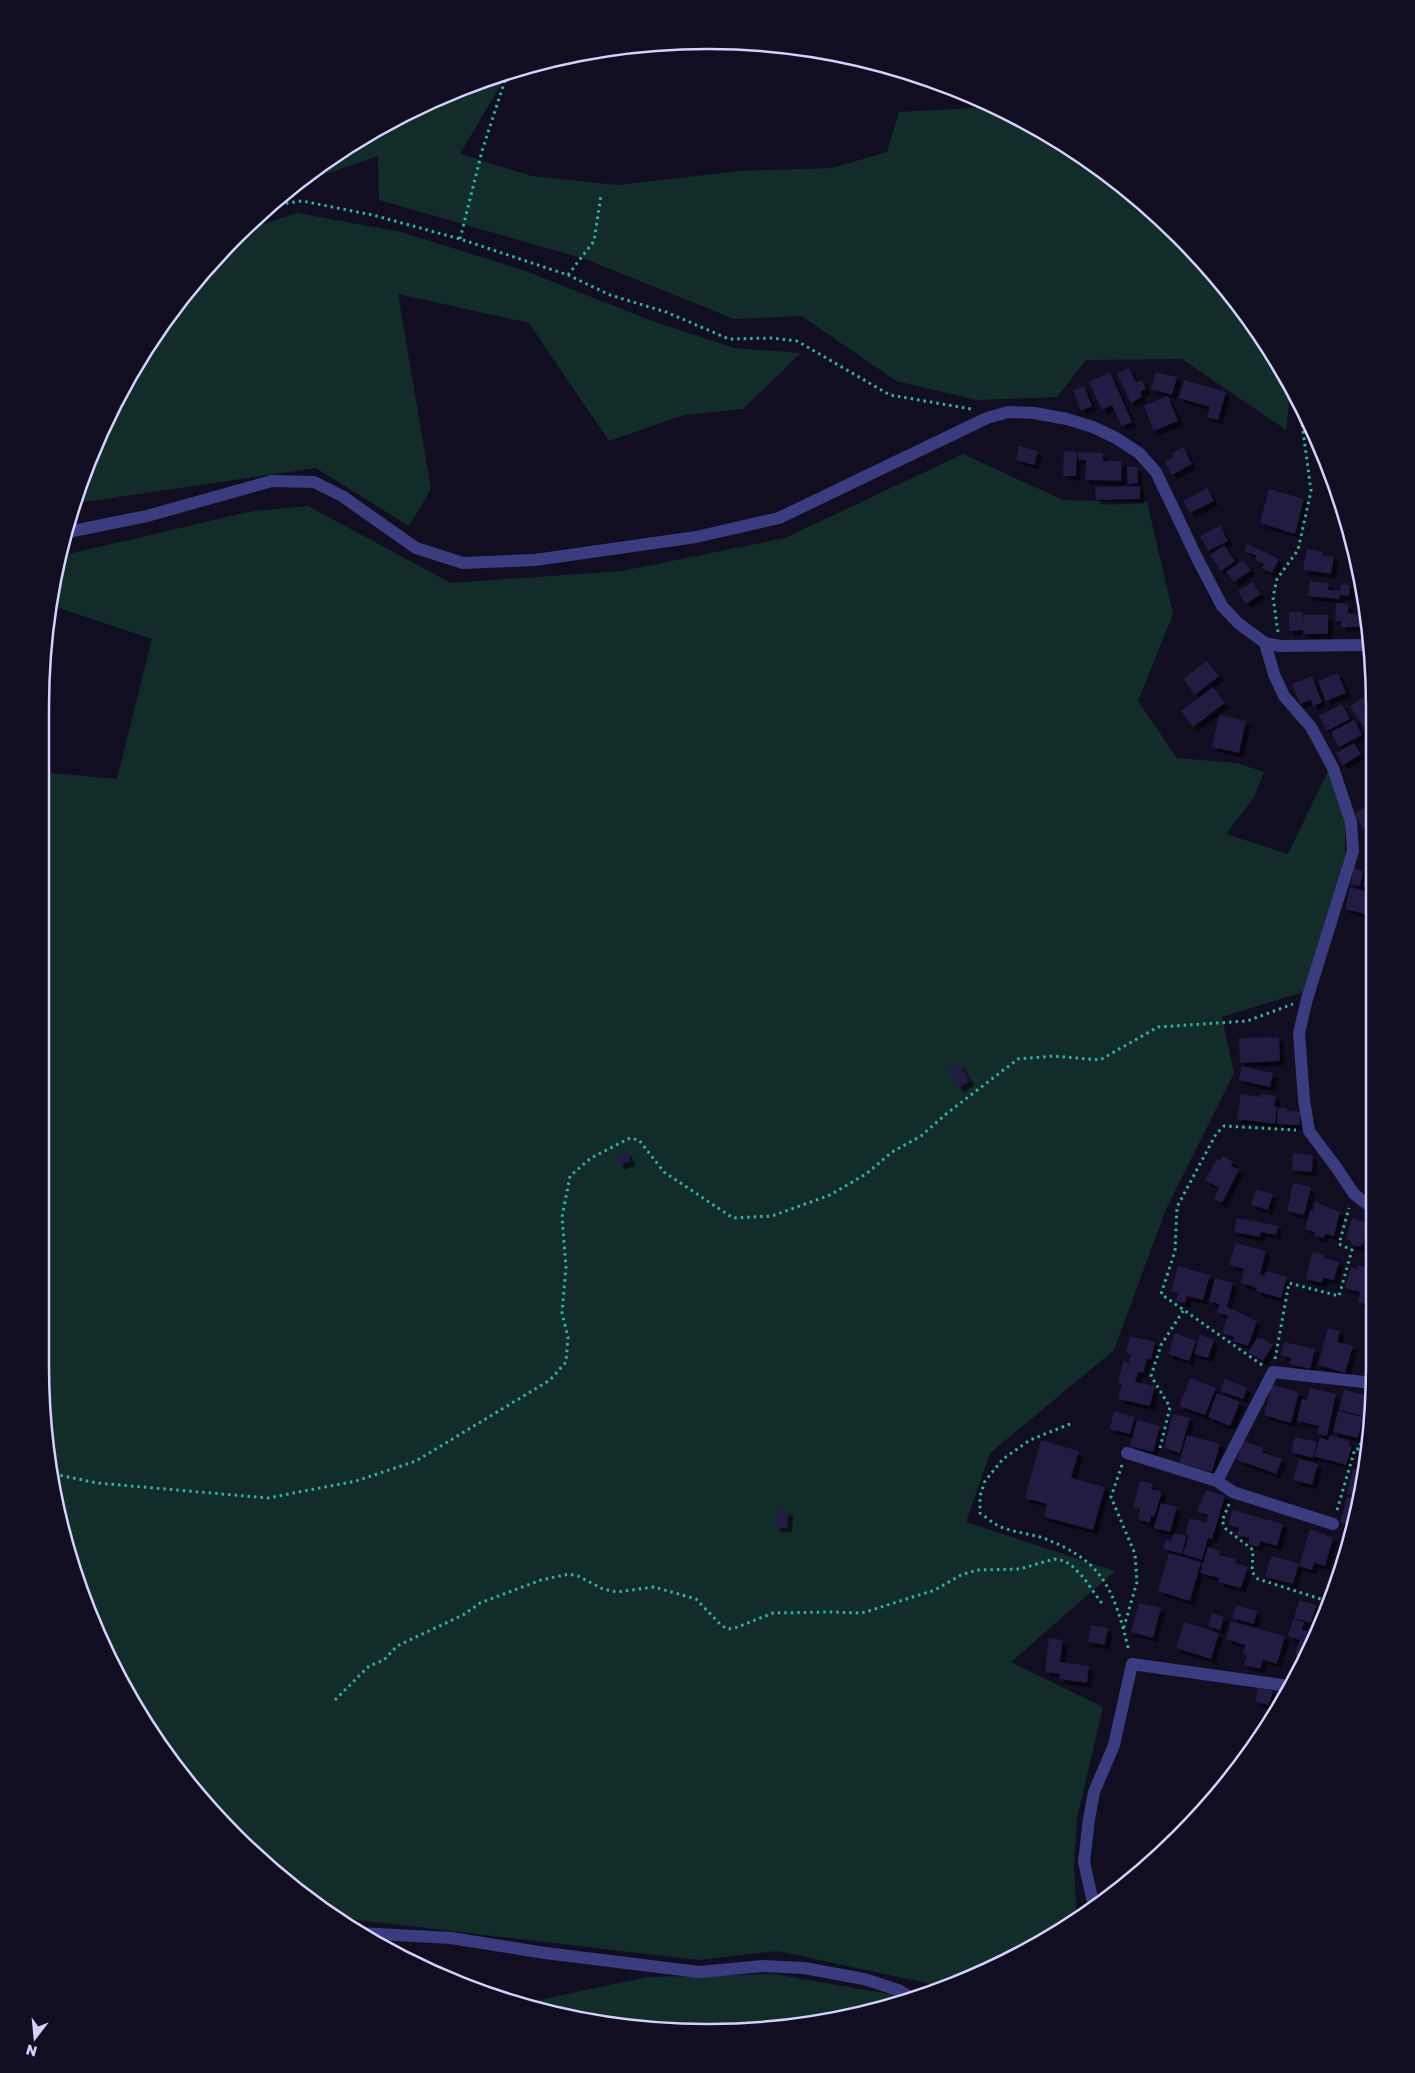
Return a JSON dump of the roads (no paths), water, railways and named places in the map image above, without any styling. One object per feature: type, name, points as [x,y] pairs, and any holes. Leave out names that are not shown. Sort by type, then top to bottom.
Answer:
[{"type":"street","points":[[73,531],[147,516],[272,481],[314,482],[342,496],[416,548],[463,564],[535,560],[696,537],[779,518],[986,418],[1008,412],[1034,413],[1093,426],[1139,453],[1156,472],[1196,558],[1222,606],[1238,623],[1265,643],[1280,646],[1363,645]]},
{"type":"street","points":[[1265,643],[1274,674],[1284,696],[1311,726],[1333,768],[1351,822],[1353,851],[1307,999],[1299,1033],[1304,1100],[1310,1131],[1354,1194],[1366,1203]]},
{"type":"street","points":[[1217,1481],[1273,1372],[1366,1383]]},
{"type":"street","points":[[1127,1453],[1217,1481],[1233,1492],[1334,1524]]},
{"type":"street","points":[[1092,1900],[1084,1862],[1088,1819],[1094,1792],[1114,1745],[1132,1664],[1283,1685]]},
{"type":"street","points":[[375,1934],[451,1938],[545,1953],[699,1972],[763,1966],[804,1968],[864,1978],[904,1994]]}]
